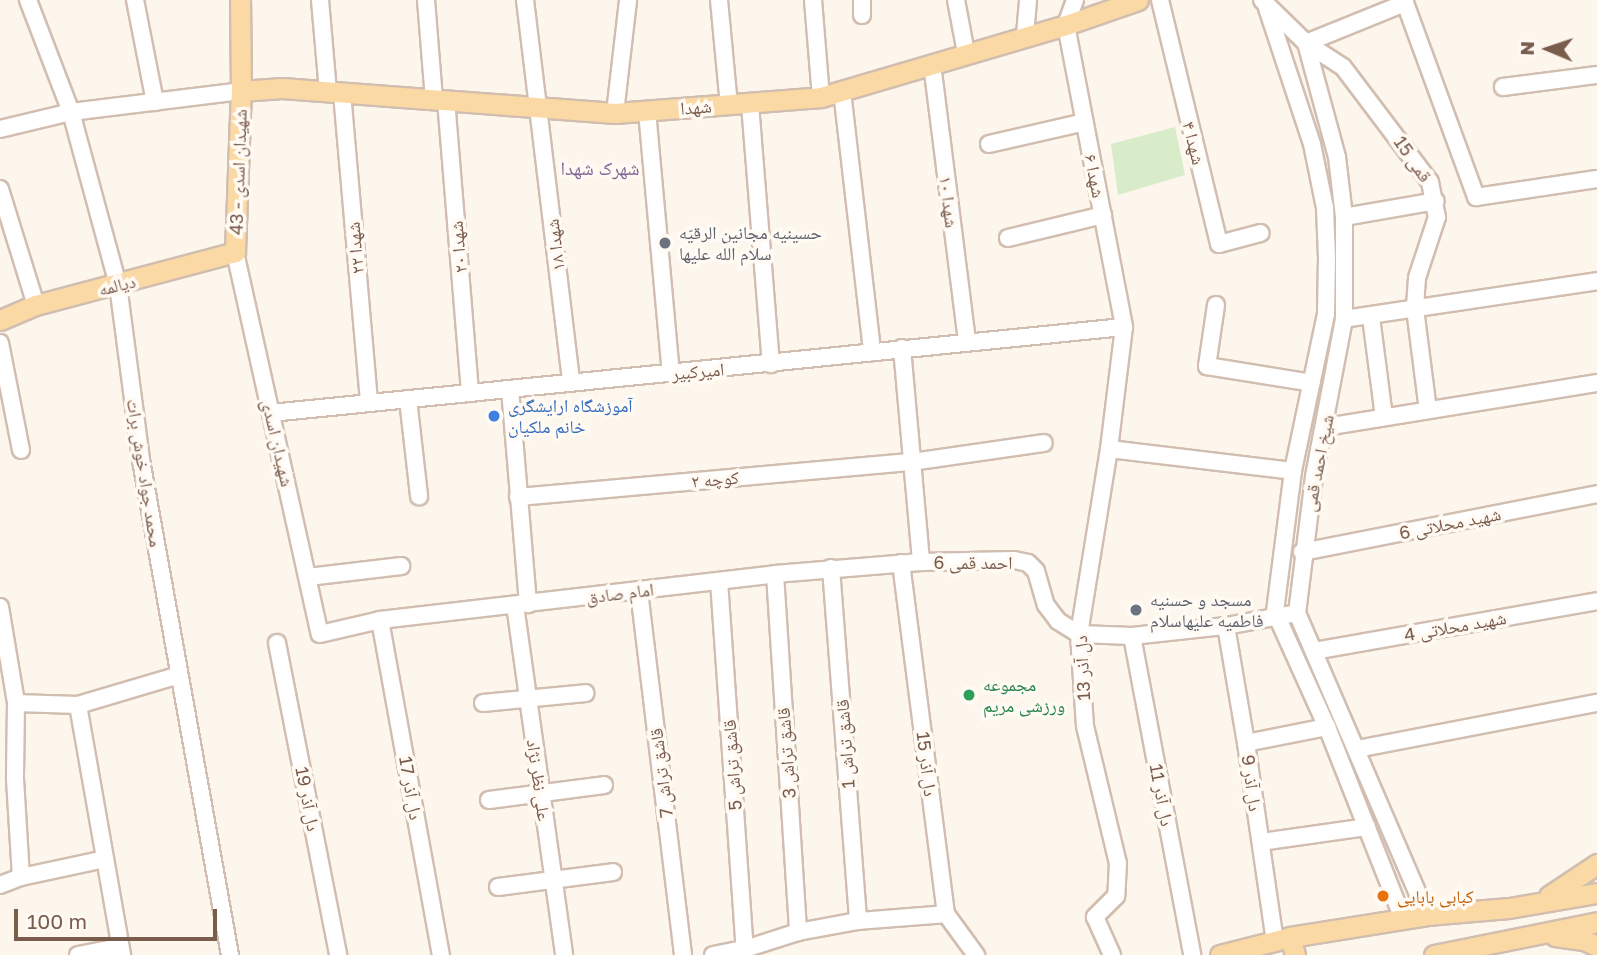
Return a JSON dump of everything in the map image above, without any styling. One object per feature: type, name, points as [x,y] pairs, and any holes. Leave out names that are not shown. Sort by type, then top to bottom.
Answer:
[{"type":"main road","name":"شهیدان اسدی - 43","points":[[235,252],[241,91],[240,0]]},
{"type":"main road","name":"شهدا","points":[[241,91],[282,88],[615,113],[821,97],[1066,25],[1138,0]]},
{"type":"main road","name":"دیالمه","points":[[0,320],[36,305],[235,252]]},
{"type":"main road","points":[[1535,905],[1583,876],[1597,864]]},
{"type":"main road","points":[[1221,955],[1427,915],[1535,905],[1597,893]]},
{"type":"main road","points":[[1442,954],[1597,922]]},
{"type":"main road","points":[[1540,933],[1584,940],[1597,946]]},
{"type":"main road","points":[[1221,955],[1248,955]]},
{"type":"street","name":"محمد جواد خوش برات","points":[[27,0],[71,112],[118,285],[141,460],[230,955]]},
{"type":"street","points":[[135,0],[155,102]]},
{"type":"street","name":"شهدا ۲۲","points":[[320,0],[335,92],[369,403]]},
{"type":"street","name":"شهدا ۲۰","points":[[426,0],[440,100],[470,393]]},
{"type":"street","name":"شهدا ۱۸","points":[[526,0],[571,382]]},
{"type":"street","points":[[615,113],[628,0]]},
{"type":"street","points":[[719,0],[729,105]]},
{"type":"street","points":[[813,0],[821,97]]},
{"type":"street","points":[[956,0],[965,53]]},
{"type":"street","points":[[1025,36],[1028,0]]},
{"type":"street","points":[[1066,25],[1075,0]]},
{"type":"street","name":"شهدا ۴","points":[[1160,0],[1219,244],[1261,233]]},
{"type":"street","points":[[1306,43],[1404,1],[1476,197],[1597,179]]},
{"type":"street","name":"شیخ احمد قمی","points":[[1264,3],[1306,43],[1337,157],[1344,217],[1344,319],[1302,552],[1297,612],[1427,915]]},
{"type":"street","name":"شیخ احمد قمی","points":[[1264,3],[1312,144],[1325,208],[1327,257],[1326,314],[1293,471],[1275,612],[1327,727],[1403,919]]},
{"type":"street","name":"شهدا ۶","points":[[1066,25],[1124,327]]},
{"type":"street","name":"قمی 15","points":[[1306,43],[1343,67],[1430,182],[1436,201],[1437,217],[1417,278],[1415,309],[1428,410]]},
{"type":"street","name":"شهدا ۱۰","points":[[932,64],[967,340]]},
{"type":"street","points":[[1503,87],[1597,75]]},
{"type":"street","points":[[0,129],[71,112],[241,91]]},
{"type":"street","points":[[842,91],[872,352]]},
{"type":"street","points":[[750,104],[771,364]]},
{"type":"street","points":[[647,111],[671,373]]},
{"type":"street","points":[[989,144],[1085,122]]},
{"type":"street","points":[[0,189],[36,305]]},
{"type":"street","points":[[1344,217],[1436,201]]},
{"type":"street","points":[[1008,238],[1103,215]]},
{"type":"street","name":"شهیدان اسدی","points":[[235,252],[320,634]]},
{"type":"street","points":[[1327,257],[1345,256]]},
{"type":"street","points":[[1344,319],[1597,281]]},
{"type":"street","points":[[1216,305],[1207,366],[1312,383]]},
{"type":"street","points":[[1371,317],[1384,417]]},
{"type":"street","name":"امیرکبیر","points":[[271,412],[771,364],[967,340],[1124,327]]},
{"type":"street","name":"دل آذر 13","points":[[1112,955],[1096,917],[1116,896],[1118,863],[1085,726],[1079,634],[1109,449],[1124,327]]},
{"type":"street","points":[[0,343],[21,450]]},
{"type":"street","points":[[902,348],[921,562]]},
{"type":"street","points":[[1325,427],[1597,383]]},
{"type":"street","name":"علی نظر نژاد","points":[[510,390],[527,698],[564,955]]},
{"type":"street","points":[[408,399],[419,496]]},
{"type":"street","name":"کوچه ۲","points":[[518,497],[912,462],[1044,443]]},
{"type":"street","points":[[1109,449],[1293,471]]},
{"type":"street","name":"شهید محلاتی 6","points":[[1302,552],[1597,495]]},
{"type":"street","name":"احمد قمی 6","points":[[921,562],[1014,560],[1028,564],[1036,570],[1046,604],[1058,621],[1079,634]]},
{"type":"street","name":"امام صادق","points":[[320,634],[380,620],[775,574],[921,562]]},
{"type":"street","name":"دل آذر 15","points":[[901,563],[946,914],[976,955]]},
{"type":"street","points":[[308,577],[401,566]]},
{"type":"street","name":"قاشق تراش 1","points":[[831,568],[858,921]]},
{"type":"street","name":"قاشق تراش 3","points":[[775,574],[798,932]]},
{"type":"street","name":"قاشق تراش 5","points":[[719,581],[745,949]]},
{"type":"street","name":"قاشق تراش 7","points":[[639,591],[683,955]]},
{"type":"street","name":"شهید محلاتی 4","points":[[1314,651],[1597,601]]},
{"type":"street","points":[[0,607],[16,702],[8,758],[21,877]]},
{"type":"street","points":[[1079,634],[1132,636],[1278,619],[1297,612]]},
{"type":"street","name":"دل آذر 17","points":[[380,620],[441,955]]},
{"type":"street","name":"دل آذر 9","points":[[1226,626],[1261,842],[1287,944]]},
{"type":"street","name":"دل آذر 11","points":[[1132,636],[1192,955]]},
{"type":"street","name":"دل آذر 19","points":[[277,643],[338,955]]},
{"type":"street","points":[[16,702],[78,705],[179,675]]},
{"type":"street","points":[[483,704],[586,692]]},
{"type":"street","points":[[1357,749],[1597,704]]},
{"type":"street","points":[[78,705],[121,951],[78,955]]},
{"type":"street","points":[[1246,743],[1327,727]]},
{"type":"street","points":[[489,800],[604,785]]},
{"type":"street","points":[[1261,842],[1367,827]]},
{"type":"street","points":[[0,885],[21,877],[105,859]]},
{"type":"street","points":[[498,887],[613,872]]},
{"type":"street","points":[[1395,897],[1408,902],[1414,896],[1415,888]]},
{"type":"street","points":[[713,955],[745,949],[798,932],[858,921],[946,914]]},
{"type":"green space","points":[[1175,127],[1185,175],[1118,195],[1111,144]]},
{"type":"place","name":"حسینیه مجانین الرقیّه سلام الله علیها","points":[[665,243]]},
{"type":"place","name":"آموزشگاه ارایشگری خانم ملکیان","points":[[494,416]]},
{"type":"place","name":"مسجد و حسنیه فاطمیه علیهاسلام","points":[[1136,610]]},
{"type":"place","name":"مجموعه ورزشی مریم","points":[[969,695]]},
{"type":"place","name":"کبابی بابایی","points":[[1383,896]]},
{"type":"district","name":"شهرک شهدا","points":[[600,168]]}]
